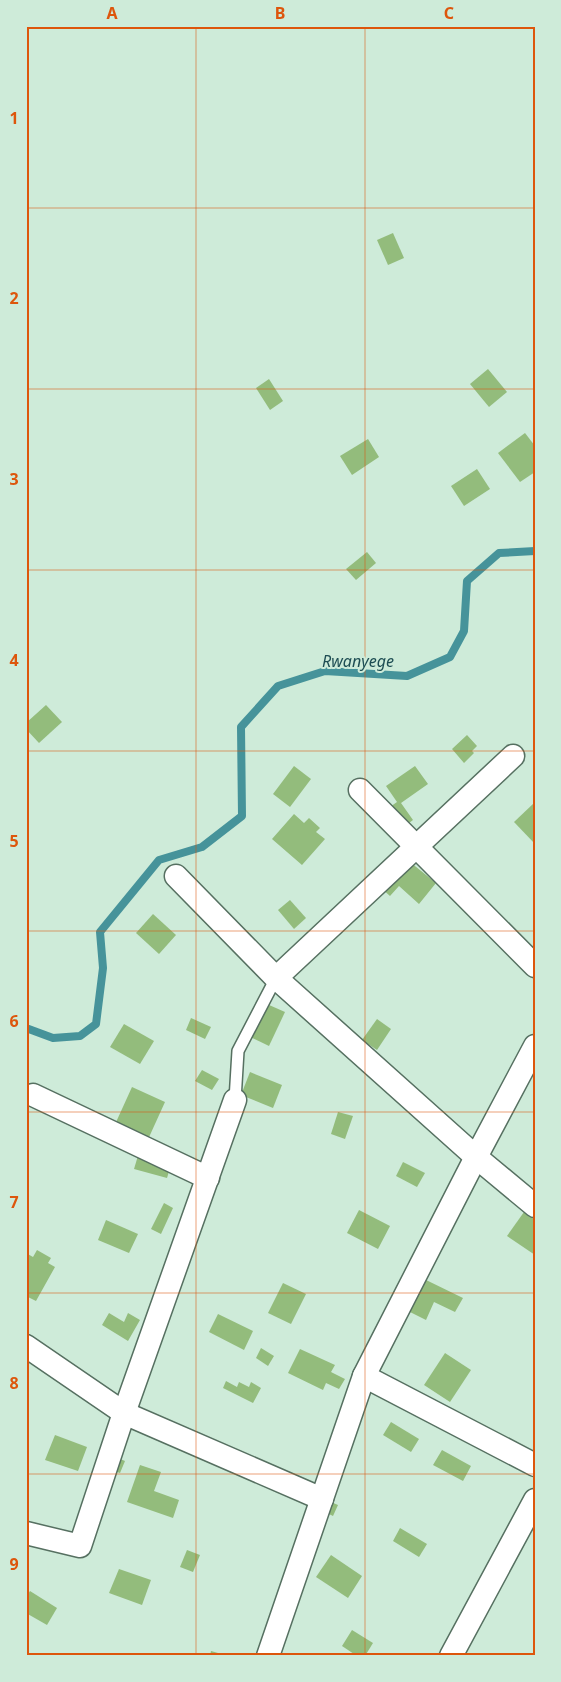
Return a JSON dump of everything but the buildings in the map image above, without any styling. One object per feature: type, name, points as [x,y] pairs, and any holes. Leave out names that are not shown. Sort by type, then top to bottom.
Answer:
[{"type":"street","points":[[276,978],[513,756]]},
{"type":"street","points":[[360,790],[535,966]]},
{"type":"street","points":[[176,876],[276,978],[476,1157],[535,1206]]},
{"type":"street","points":[[268,1656],[364,1376],[535,1046]]},
{"type":"street","points":[[33,1095],[208,1178]]},
{"type":"street","points":[[26,1533],[80,1546],[124,1413],[235,1100]]},
{"type":"street","points":[[26,1346],[124,1413],[322,1498]]},
{"type":"street","points":[[364,1376],[535,1465]]},
{"type":"street","points":[[453,1655],[535,1500]]},
{"type":"lane","points":[[235,1100],[238,1050],[276,978]]},
{"type":"waterway","name":"Rwanyege","points":[[26,1028],[53,1038],[80,1036],[96,1024],[103,968],[100,932],[159,860],[202,847],[242,816],[241,727],[278,686],[325,671],[407,676],[450,657],[464,631],[467,581],[499,553],[535,551]]}]
